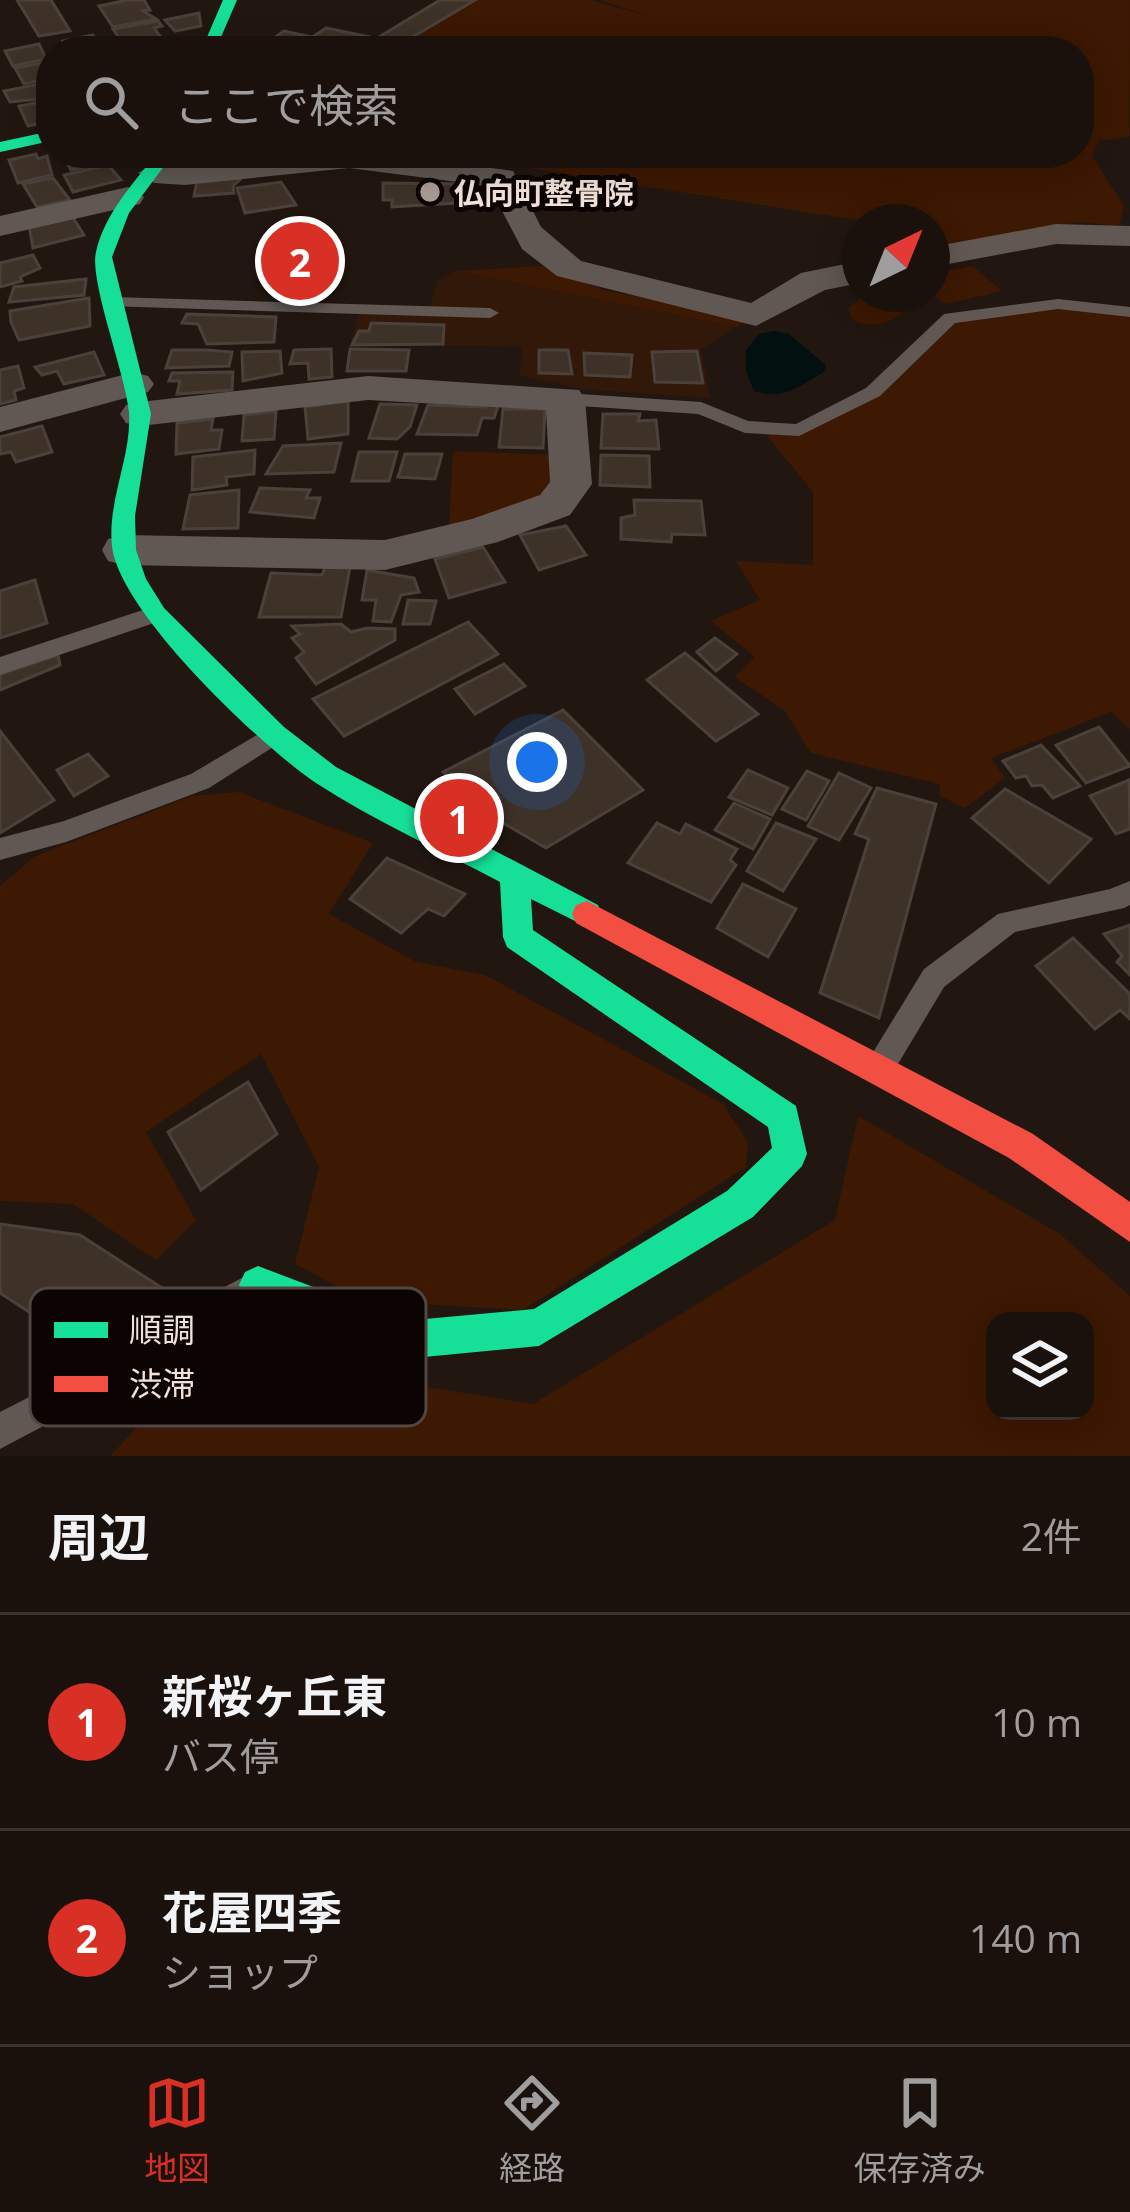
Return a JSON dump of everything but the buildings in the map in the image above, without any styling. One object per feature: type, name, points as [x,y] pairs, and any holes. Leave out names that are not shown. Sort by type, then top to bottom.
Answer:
[{"type":"street","points":[[214,36],[230,0]]},
{"type":"street","points":[[0,147],[36,139]]},
{"type":"street","points":[[155,168],[128,197],[107,232],[103,257],[137,399],[123,516],[124,550],[134,580],[155,614],[274,734],[326,775],[1021,1146],[1130,1224]]},
{"type":"street","points":[[170,168],[185,175],[257,168]]},
{"type":"street","points":[[421,168],[502,178],[526,234],[557,263],[598,278],[756,315],[814,281],[842,276]]},
{"type":"street","points":[[0,226],[128,197]]},
{"type":"street","points":[[950,254],[1056,234],[1130,236]]},
{"type":"street","points":[[0,420],[137,399],[368,388],[565,398],[571,484],[555,505],[482,531],[386,555],[124,550]]},
{"type":"street","points":[[426,1338],[539,1328],[740,1204],[790,1154],[784,1118],[518,937],[515,878]]},
{"type":"street","points":[[258,1286],[263,1288]]},
{"type":"lane","points":[[112,302],[490,313]]},
{"type":"lane","points":[[565,398],[701,408],[745,427],[799,430],[873,392],[950,318],[1058,304],[1130,312]]},
{"type":"lane","points":[[0,666],[155,614]]},
{"type":"lane","points":[[0,849],[66,831],[200,781],[274,734]]},
{"type":"lane","points":[[878,1071],[934,978],[1008,922],[1115,900],[1130,892]]},
{"type":"lane","points":[[254,1288],[258,1286]]},
{"type":"lane","points":[[0,1431],[30,1414]]},
{"type":"shaded area","points":[[440,0],[590,0],[649,16],[600,0],[1130,0],[1129,136],[1099,141],[1094,152],[1094,36],[378,36]]},
{"type":"shaded area","points":[[326,28],[365,36],[314,36]]},
{"type":"shaded area","points":[[1094,159],[1124,206],[1119,226],[1077,222],[950,248],[950,204],[842,204],[842,218],[529,168],[1094,168]]},
{"type":"shaded area","points":[[542,266],[604,290],[751,319],[736,327],[455,271]]},
{"type":"shaded area","points":[[972,266],[1002,291],[950,303],[950,270]]},
{"type":"shaded area","points":[[455,271],[736,327],[701,349],[710,398],[582,389],[519,375],[523,346],[350,345],[361,308],[428,312],[438,280]]},
{"type":"shaded area","points":[[1058,305],[1130,313],[1130,729],[1111,712],[991,758],[1005,778],[965,808],[940,796],[940,784],[811,753],[785,711],[735,677],[755,657],[711,621],[760,600],[736,561],[813,565],[813,492],[764,432],[802,433],[876,394],[953,320]]},
{"type":"shaded area","points":[[850,312],[904,312],[871,325],[853,320]]},
{"type":"shaded area","points":[[759,334],[789,334],[826,365],[824,372],[783,393],[754,391],[746,371],[746,350]]},
{"type":"shaded area","points":[[453,451],[556,455],[554,487],[539,502],[449,527]]},
{"type":"shaded area","points":[[239,792],[373,843],[329,914],[416,962],[485,975],[723,1104],[748,1143],[746,1167],[523,1310],[426,1305],[426,1288],[340,1288],[295,1264],[319,1167],[261,1054],[146,1132],[196,1220],[156,1260],[73,1204],[0,1201],[0,886],[35,856],[192,796]]},
{"type":"shaded area","points":[[858,1116],[1060,1234],[1130,1296],[1130,1456],[110,1456],[138,1426],[426,1426],[426,1387],[533,1404],[835,1220]]},
{"type":"traffic: fast","points":[[214,36],[230,0]]},
{"type":"traffic: fast","points":[[0,147],[36,139]]},
{"type":"traffic: fast","points":[[154,168],[120,212],[103,257],[140,414],[123,516],[124,550],[134,580],[155,614],[274,734],[326,775],[587,914]]},
{"type":"traffic: fast","points":[[426,1338],[539,1327],[740,1204],[790,1154],[784,1118],[518,937],[515,878]]},
{"type":"traffic: fast","points":[[258,1285],[266,1288]]},
{"type":"traffic: jam","points":[[587,914],[1021,1146],[1130,1224]]},
{"type":"place","name":"仏向町整骨院","points":[[430,192]]},
{"type":"place","name":"花屋四季","points":[[300,261]]},
{"type":"place","name":"新桜ヶ丘東","points":[[459,818]]}]
